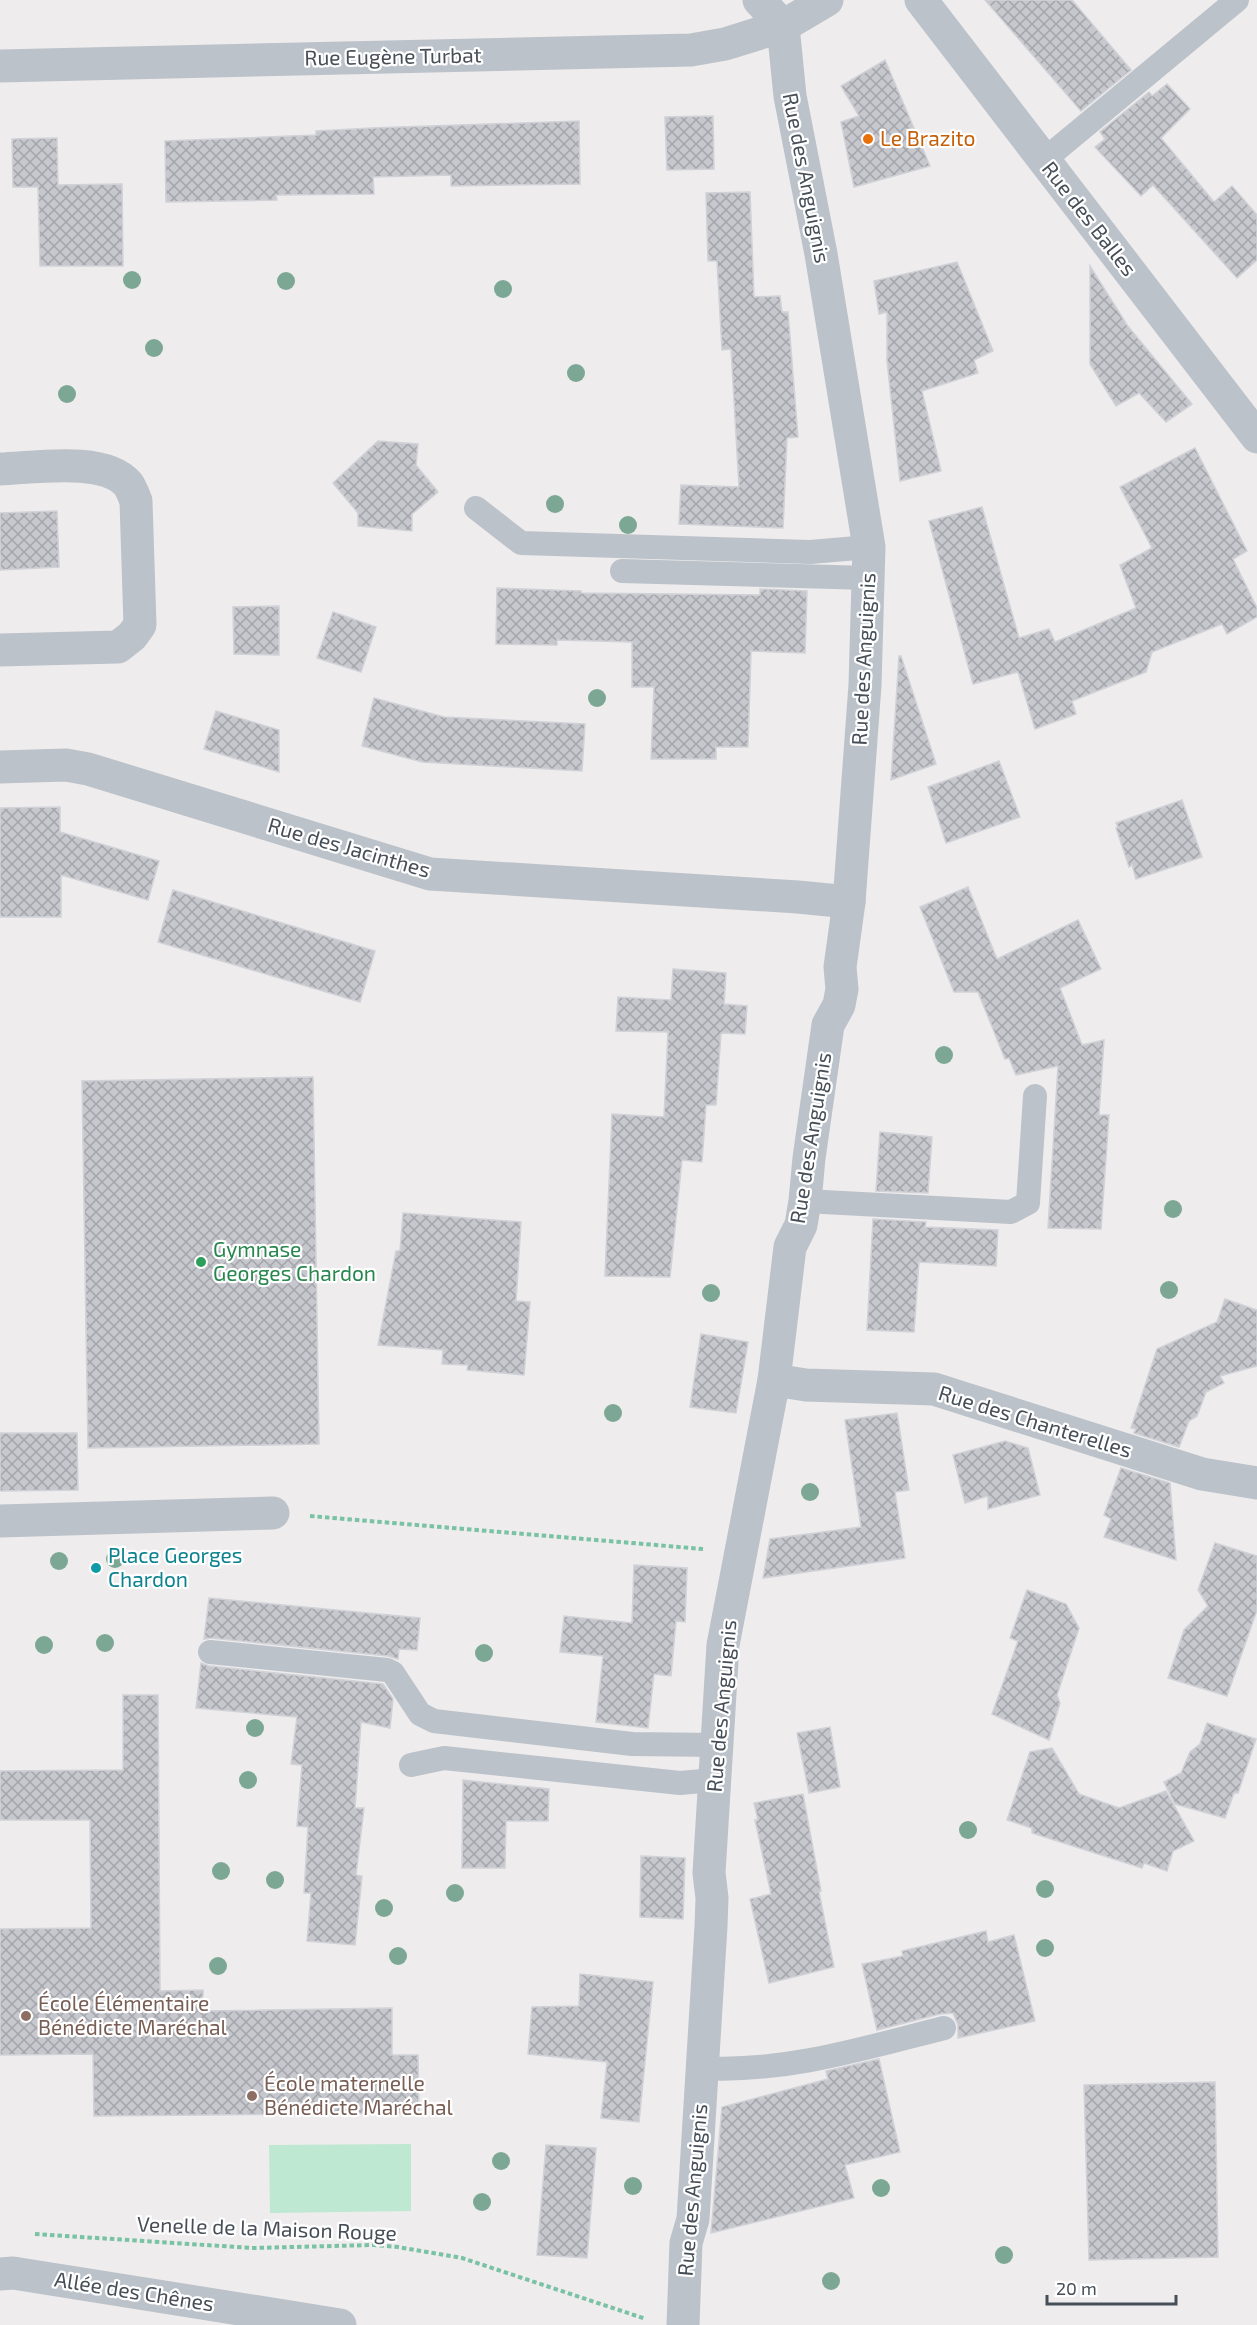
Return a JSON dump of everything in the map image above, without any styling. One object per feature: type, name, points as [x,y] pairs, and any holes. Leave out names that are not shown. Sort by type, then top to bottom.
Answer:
[{"type":"street","points":[[759,0],[783,26]]},
{"type":"street","name":"Rue Eugène Turbat","points":[[0,66],[691,50],[725,44],[783,26],[827,0]]},
{"type":"street","name":"Rue des Balles","points":[[921,0],[1257,437]]},
{"type":"street","name":"Rue des Anguignis","points":[[683,2325],[687,2243],[693,2219],[712,1898],[709,1873],[723,1645],[774,1380],[790,1247],[801,1225],[808,1158],[828,1024],[839,1005],[842,989],[840,967],[849,902],[865,685],[869,563],[821,254],[790,96],[783,26]]},
{"type":"street","points":[[0,469],[81,466],[111,472],[128,484],[136,501],[140,625],[132,636],[118,647],[0,650]]},
{"type":"street","name":"Rue des Jacinthes","points":[[0,767],[66,765],[88,770],[430,874],[849,902]]},
{"type":"street","name":"Rue des Chanterelles","points":[[774,1380],[806,1385],[934,1389],[1202,1474],[1257,1484]]},
{"type":"street","points":[[0,1521],[273,1513]]},
{"type":"street","name":"Allée des Chênes","points":[[0,2274],[13,2273],[340,2325]]},
{"type":"lane","points":[[1044,160],[1237,0]]},
{"type":"lane","points":[[476,508],[521,543],[810,552],[869,563]]},
{"type":"lane","points":[[622,571],[869,563]]},
{"type":"lane","points":[[805,1201],[1011,1212],[1028,1203],[1035,1096]]},
{"type":"lane","points":[[210,1652],[387,1670],[393,1673],[420,1714],[434,1721],[632,1744],[717,1745]]},
{"type":"lane","points":[[411,1765],[444,1758],[680,1783],[714,1780]]},
{"type":"lane","points":[[702,2068],[735,2070],[835,2056],[944,2028]]},
{"type":"path","points":[[273,1513],[712,1550]]},
{"type":"path","name":"Venelle de la Maison Rouge","points":[[28,2235],[252,2248],[374,2245],[398,2247],[462,2259],[650,2321]]},
{"type":"green space","points":[[411,2144],[411,2211],[270,2213],[269,2145]]},
{"type":"building","points":[[985,0],[1072,0],[1131,70],[1081,111]]},
{"type":"building","points":[[885,60],[930,166],[854,187],[841,122],[859,116],[841,86]]},
{"type":"building","points":[[1167,84],[1190,109],[1161,138],[1214,202],[1232,186],[1257,215],[1257,260],[1237,278],[1153,185],[1141,196],[1095,147],[1105,139],[1100,132],[1149,92],[1152,96]]},
{"type":"building","points":[[713,116],[714,169],[667,170],[665,117]]},
{"type":"building","points":[[579,121],[580,184],[451,186],[451,175],[373,177],[374,194],[276,195],[277,200],[166,202],[165,141],[316,135],[316,131],[372,128]]},
{"type":"building","points":[[57,138],[58,185],[122,184],[123,266],[40,266],[38,187],[13,187],[12,139]]},
{"type":"building","points":[[750,192],[754,297],[780,296],[782,312],[788,312],[798,437],[787,438],[783,528],[679,524],[681,485],[739,487],[731,349],[722,350],[717,261],[708,261],[706,193]]},
{"type":"building","points":[[957,262],[993,351],[974,360],[978,373],[922,391],[941,471],[900,481],[887,361],[887,312],[879,314],[874,281]]},
{"type":"building","points":[[1090,266],[1127,325],[1192,404],[1166,422],[1139,393],[1116,406],[1090,364]]},
{"type":"building","points":[[378,441],[418,444],[416,465],[438,492],[412,514],[412,531],[358,526],[358,513],[333,483]]},
{"type":"building","points":[[1195,448],[1247,551],[1233,559],[1257,608],[1257,617],[1227,634],[1222,624],[1152,652],[1146,672],[1072,701],[1076,714],[1035,729],[1018,672],[973,684],[929,521],[982,507],[1019,638],[1049,629],[1055,642],[1136,608],[1120,565],[1152,548],[1120,487]]},
{"type":"building","points":[[57,511],[59,567],[0,570],[0,513]]},
{"type":"building","points":[[497,588],[581,591],[581,593],[760,595],[760,589],[807,591],[805,653],[751,651],[748,747],[716,747],[716,759],[651,759],[654,687],[632,687],[632,642],[557,640],[557,645],[496,644]]},
{"type":"building","points":[[279,606],[279,655],[234,654],[233,607]]},
{"type":"building","points":[[333,612],[376,627],[361,672],[317,658]]},
{"type":"building","points":[[899,656],[901,656],[936,764],[891,780]]},
{"type":"building","points":[[374,698],[444,717],[585,724],[582,771],[422,762],[362,746]]},
{"type":"building","points":[[216,711],[279,730],[279,772],[204,749]]},
{"type":"building","points":[[999,761],[1020,817],[946,843],[928,787]]},
{"type":"building","points":[[1182,800],[1202,857],[1136,879],[1132,865],[1129,867],[1116,823]]},
{"type":"building","points":[[60,807],[60,832],[159,861],[148,900],[61,875],[61,917],[0,917],[0,808]]},
{"type":"building","points":[[968,887],[997,959],[1078,920],[1101,969],[1060,988],[1082,1045],[1104,1040],[1099,1115],[1109,1115],[1101,1229],[1048,1228],[1058,1066],[1016,1075],[1009,1058],[1005,1059],[978,992],[954,992],[920,907]]},
{"type":"building","points":[[173,890],[375,951],[360,1002],[158,942]]},
{"type":"building","points":[[673,969],[726,973],[724,1004],[747,1006],[745,1034],[721,1033],[716,1105],[706,1105],[702,1162],[682,1160],[670,1277],[605,1276],[612,1114],[664,1117],[668,1032],[616,1031],[618,997],[671,1000]]},
{"type":"building","name":"Gymnase Georges Chardon","points":[[313,1077],[319,1444],[88,1448],[82,1081]]},
{"type":"building","points":[[880,1132],[932,1137],[928,1193],[876,1191]]},
{"type":"building","points":[[403,1213],[521,1222],[516,1301],[530,1302],[524,1375],[467,1370],[468,1365],[442,1364],[443,1350],[378,1345],[396,1251],[400,1251]]},
{"type":"building","points":[[873,1219],[926,1222],[925,1227],[998,1230],[996,1266],[919,1262],[914,1332],[867,1330]]},
{"type":"building","points":[[1225,1299],[1257,1310],[1257,1366],[1220,1376],[1224,1383],[1206,1392],[1197,1416],[1189,1421],[1179,1447],[1134,1433],[1136,1429],[1131,1428],[1157,1349],[1217,1322]]},
{"type":"building","points":[[701,1334],[748,1342],[736,1413],[690,1407]]},
{"type":"building","points":[[897,1413],[909,1490],[895,1492],[905,1558],[763,1578],[770,1539],[861,1527],[845,1420]]},
{"type":"building","points":[[0,1433],[77,1433],[78,1490],[0,1491]]},
{"type":"building","points":[[1005,1441],[1028,1448],[1040,1495],[988,1509],[988,1496],[965,1503],[953,1455]]},
{"type":"building","points":[[1121,1468],[1170,1483],[1176,1560],[1104,1537],[1111,1519],[1104,1515]]},
{"type":"building","points":[[1215,1543],[1257,1556],[1257,1610],[1227,1696],[1168,1678],[1184,1630],[1208,1606],[1198,1590]]},
{"type":"building","points":[[634,1565],[687,1568],[685,1622],[676,1621],[671,1676],[654,1674],[648,1728],[596,1722],[603,1656],[560,1652],[564,1616],[632,1623]]},
{"type":"building","points":[[1027,1590],[1066,1604],[1079,1628],[1057,1695],[1060,1703],[1049,1740],[992,1714],[1018,1641],[1010,1638]]},
{"type":"building","points":[[209,1598],[420,1618],[417,1650],[399,1649],[398,1659],[388,1656],[204,1639]]},
{"type":"building","points":[[201,1663],[209,1666],[383,1684],[393,1699],[390,1728],[361,1722],[355,1808],[364,1808],[356,1875],[362,1876],[355,1945],[307,1941],[311,1893],[304,1893],[308,1827],[297,1826],[302,1765],[291,1764],[297,1717],[196,1708]]},
{"type":"building","points":[[123,1695],[158,1695],[160,1991],[203,1990],[203,2011],[392,2008],[392,2055],[418,2055],[419,2113],[94,2116],[93,2054],[0,2055],[0,1929],[91,1928],[90,1820],[0,1820],[0,1771],[123,1770]]},
{"type":"building","points":[[1207,1723],[1256,1739],[1238,1793],[1234,1793],[1225,1818],[1175,1804],[1164,1782],[1181,1773],[1190,1752],[1200,1744]]},
{"type":"building","points":[[830,1727],[840,1787],[809,1793],[797,1733]]},
{"type":"building","points":[[1052,1748],[1079,1794],[1119,1808],[1166,1791],[1194,1841],[1173,1851],[1167,1871],[1144,1863],[1142,1868],[1032,1833],[1032,1828],[1007,1820],[1030,1752]]},
{"type":"building","points":[[463,1780],[549,1789],[548,1821],[506,1821],[505,1868],[462,1868]]},
{"type":"building","points":[[803,1794],[834,1967],[769,1983],[750,1899],[771,1894],[755,1820],[758,1820],[754,1803]]},
{"type":"building","points":[[641,1856],[685,1858],[683,1919],[640,1917]]},
{"type":"building","points":[[986,1931],[988,1942],[1014,1935],[1035,2021],[958,2038],[958,2025],[953,2013],[940,2014],[877,2030],[862,1964],[903,1956],[902,1951]]},
{"type":"building","points":[[580,1974],[653,1982],[639,2122],[601,2118],[607,2062],[528,2054],[532,2007],[579,2006]]},
{"type":"building","points":[[879,2059],[900,2152],[845,2165],[854,2198],[711,2233],[722,2107],[828,2079],[826,2071]]},
{"type":"building","points":[[1215,2082],[1218,2257],[1089,2260],[1084,2085]]},
{"type":"building","points":[[546,2145],[596,2148],[587,2258],[537,2255]]},
{"type":"place","name":"Le Brazito","points":[[868,139]]},
{"type":"place","name":"Gymnase Georges Chardon","points":[[201,1262]]},
{"type":"place","name":"Place Georges Chardon","points":[[96,1568]]},
{"type":"place","name":"École Élémentaire Bénédicte Maréchal","points":[[26,2016]]},
{"type":"place","name":"École maternelle Bénédicte Maréchal","points":[[252,2096]]}]
